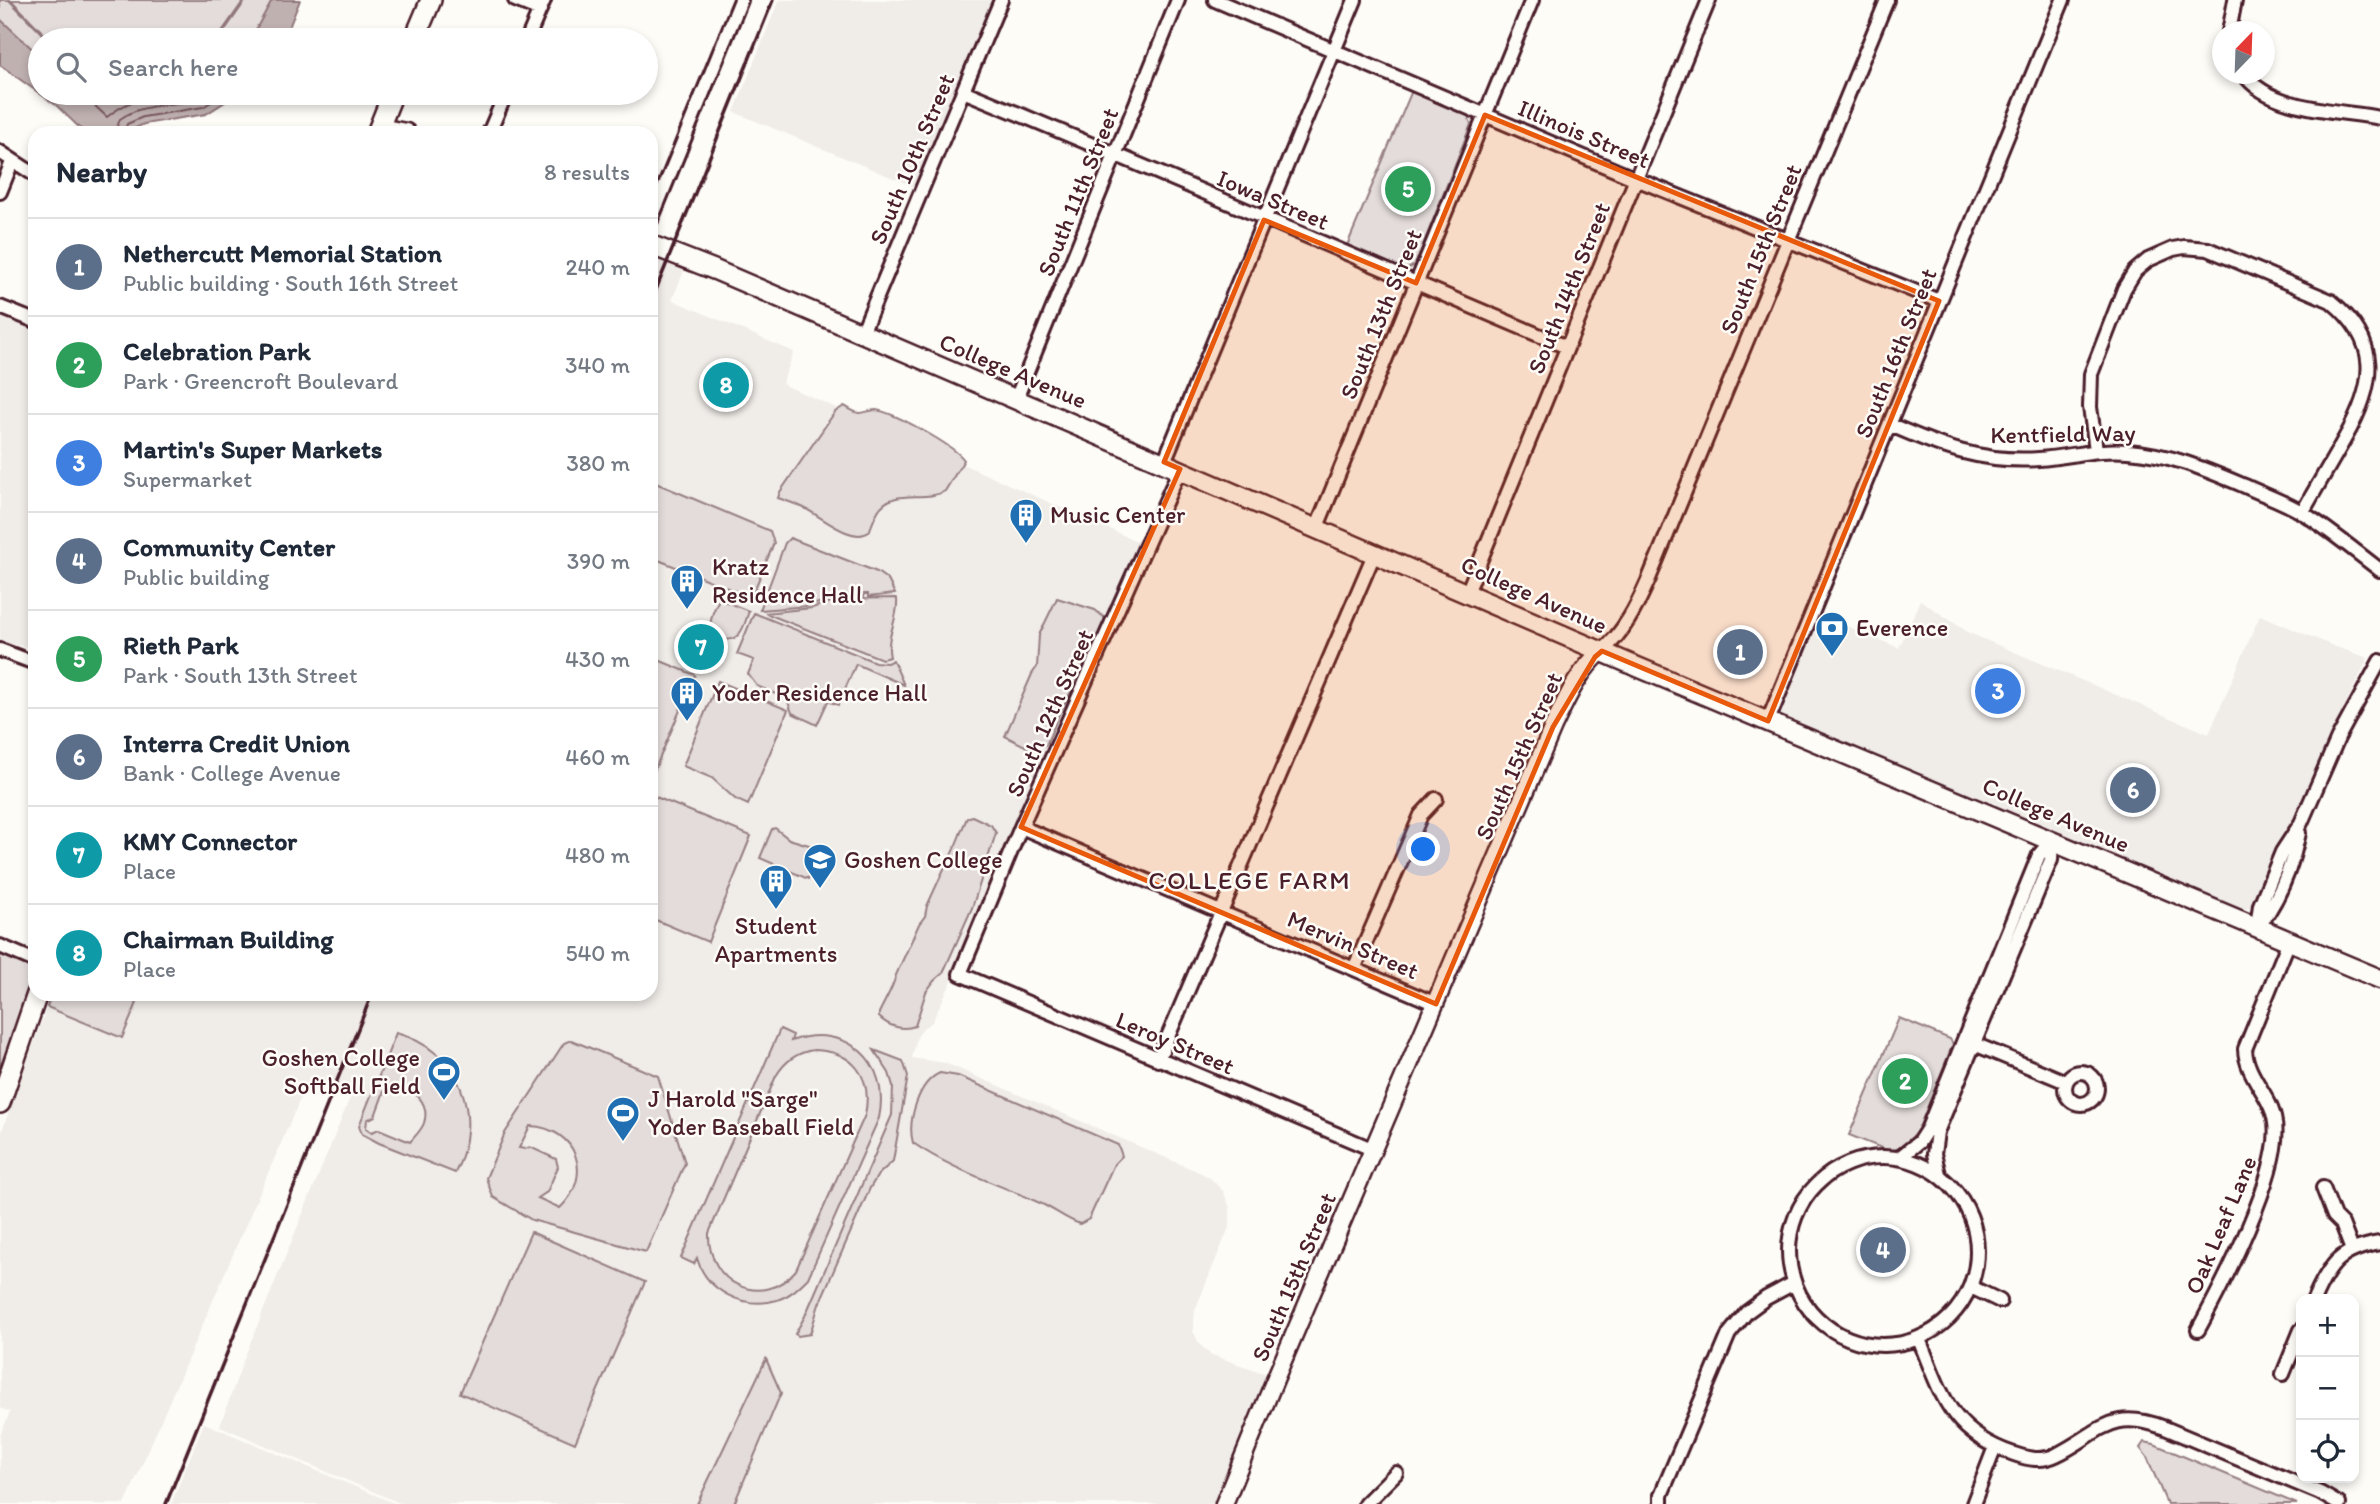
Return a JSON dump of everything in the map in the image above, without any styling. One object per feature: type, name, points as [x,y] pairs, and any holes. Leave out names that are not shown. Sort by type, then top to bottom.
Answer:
[{"type":"main road","points":[[419,28],[431,0]]},
{"type":"main road","points":[[383,126],[389,105]]},
{"type":"main road","name":"College Avenue","points":[[658,239],[671,251]]},
{"type":"main road","name":"College Avenue","points":[[658,247],[1602,651],[2380,979]]},
{"type":"main road","points":[[0,1103],[35,1001]]},
{"type":"street","points":[[515,0],[542,5],[532,28]]},
{"type":"street","points":[[658,203],[741,0]]},
{"type":"street","name":"South 10th Street","points":[[862,333],[1001,0]]},
{"type":"street","name":"South 11th Street","points":[[1016,399],[1178,0]]},
{"type":"street","name":"Illinois Street","points":[[1215,0],[1636,179],[1940,301]]},
{"type":"street","name":"South 12th Street","points":[[960,974],[1172,466],[1265,220],[1355,0]]},
{"type":"street","name":"South 13th Street","points":[[1317,527],[1532,0]]},
{"type":"street","name":"South 14th Street","points":[[1467,593],[1709,0]]},
{"type":"street","name":"South 15th Street","points":[[1224,1504],[1563,707],[1587,664],[1626,623],[1648,581],[1887,0]]},
{"type":"street","name":"South 16th Street","points":[[1768,721],[2063,0]]},
{"type":"street","points":[[2231,21],[2235,0]]},
{"type":"street","points":[[2256,84],[2264,90],[2305,107],[2380,118]]},
{"type":"street","name":"Iowa Street","points":[[963,91],[1567,347]]},
{"type":"street","points":[[492,126],[501,105]]},
{"type":"street","points":[[0,152],[28,171]]},
{"type":"street","points":[[0,192],[12,162]]},
{"type":"street","points":[[2096,450],[2090,407],[2091,374],[2124,289],[2135,271],[2160,253],[2184,247],[2208,249],[2331,300],[2361,323],[2373,347],[2376,370],[2369,394],[2302,513]]},
{"type":"street","points":[[0,307],[28,318]]},
{"type":"street","name":"Kentfield Way","points":[[1891,425],[1938,446],[1983,458],[2014,461],[2096,450],[2145,453],[2185,462],[2302,513],[2380,570]]},
{"type":"street","points":[[1158,1060],[1375,552]]},
{"type":"street","points":[[0,650],[28,660]]},
{"type":"street","points":[[2257,927],[2272,910],[2294,856],[2301,824],[2338,738],[2380,660]]},
{"type":"street","points":[[1354,969],[1420,815],[1436,799]]},
{"type":"street","name":"Mervin Street","points":[[1021,827],[1436,1004]]},
{"type":"street","points":[[1899,1158],[1925,1134],[2051,860],[2052,840]]},
{"type":"street","name":"Oak Leaf Lane","points":[[2198,1330],[2222,1286],[2267,1179],[2275,1149],[2274,1116],[2248,1066],[2245,1049],[2289,941]]},
{"type":"street","points":[[0,946],[28,958]]},
{"type":"street","name":"Leroy Street","points":[[960,974],[1374,1150]]},
{"type":"street","points":[[1969,1042],[2066,1082]]},
{"type":"street","points":[[1939,1174],[1934,1154],[1936,1139],[1969,1042]]},
{"type":"street","points":[[1874,1157],[1899,1158],[1919,1163],[1939,1174],[1959,1195],[1973,1219],[1977,1238],[1978,1257],[1971,1287],[1962,1304],[1936,1330],[1919,1339],[1881,1345],[1839,1335],[1805,1305],[1794,1283],[1789,1244],[1795,1218],[1808,1194],[1828,1174],[1850,1163],[1874,1157]]},
{"type":"street","points":[[2323,1188],[2352,1250]]},
{"type":"street","points":[[2316,1294],[2325,1275],[2340,1258],[2352,1250],[2380,1243]]},
{"type":"street","points":[[1661,1504],[1661,1495],[1729,1334],[1747,1312],[1772,1294],[1794,1283]]},
{"type":"street","points":[[1971,1287],[2000,1301]]},
{"type":"street","points":[[1919,1339],[1951,1411],[1970,1432],[1995,1447],[2022,1457],[2042,1459],[2056,1455],[2107,1425],[2121,1420],[2139,1420],[2165,1428],[2308,1488],[2339,1504]]},
{"type":"street","points":[[2283,1374],[2296,1342]]},
{"type":"street","points":[[1972,1504],[1995,1447]]},
{"type":"street","points":[[1365,1504],[1396,1473]]},
{"type":"highlighted area","points":[[1485,115],[1939,301],[1768,721],[1602,651],[1595,657],[1553,727],[1436,1004],[1021,827],[1180,469],[1164,462],[1264,220],[1416,283]]},
{"type":"shaded area","points":[[0,0],[279,0],[268,28],[28,28],[28,66],[0,44]]},
{"type":"shaded area","points":[[779,0],[1001,0],[922,190],[734,112]]},
{"type":"shaded area","points":[[1413,88],[1467,113],[1471,124],[1415,265],[1404,271],[1346,248]]},
{"type":"shaded area","name":"Goshen College","points":[[658,256],[683,266],[683,273],[672,300],[794,352],[782,384],[1143,544],[1022,807],[955,974],[932,1022],[923,1028],[917,1037],[912,1058],[945,1063],[1210,1178],[1223,1191],[1230,1208],[1230,1225],[1195,1310],[1193,1331],[1200,1345],[1212,1355],[1275,1377],[1219,1504],[402,1504],[220,1426],[245,1356],[352,1093],[310,1076],[125,1504],[0,1504],[0,1436],[10,1412],[0,1408],[0,1136],[47,1007],[122,1038],[137,1003],[133,1001],[658,1001]]},
{"type":"shaded area","points":[[0,307],[28,318],[28,648],[0,643]]},
{"type":"shaded area","points":[[844,406],[858,413],[876,410],[896,417],[923,430],[958,454],[964,460],[945,491],[928,496],[892,499],[878,511],[869,532],[862,535],[845,532],[804,508],[778,498],[835,412]]},
{"type":"shaded area","points":[[658,484],[770,531],[774,543],[754,591],[740,593],[658,560]]},
{"type":"shaded area","points":[[790,538],[877,572],[888,580],[895,594],[868,597],[868,594],[863,597],[848,595],[808,606],[760,610],[785,543]]},
{"type":"shaded area","points":[[895,598],[897,606],[889,642],[890,657],[882,659],[765,613],[812,608],[841,599]]},
{"type":"shaded area","points":[[1057,598],[1095,610],[1106,622],[1094,646],[1087,649],[1087,662],[1047,743],[1045,746],[1027,747],[1005,736],[1037,667],[1039,635]]},
{"type":"shaded area","points":[[719,599],[749,611],[745,625],[732,639],[718,637],[712,629],[712,617]]},
{"type":"shaded area","points":[[1920,600],[1969,633],[2209,734],[2260,615],[2368,658],[2278,848],[2256,903],[2250,908],[2237,910],[1904,768],[1872,758],[1783,720],[1779,711],[1818,614],[1899,648]]},
{"type":"shaded area","points":[[754,613],[875,662],[887,663],[893,660],[904,685],[856,664],[838,705],[828,701],[817,725],[792,713],[787,699],[757,686],[748,674],[754,660],[737,654]]},
{"type":"shaded area","points":[[658,660],[695,675],[658,762]]},
{"type":"shaded area","points":[[718,681],[788,710],[748,805],[735,799],[712,778],[683,766]]},
{"type":"shaded area","points":[[658,798],[751,836],[708,942],[658,921]]},
{"type":"shaded area","points":[[972,816],[991,825],[996,833],[972,908],[943,973],[926,992],[915,1026],[900,1028],[891,1025],[879,1017],[879,1013],[967,818]]},
{"type":"shaded area","points":[[775,828],[789,839],[819,848],[808,879],[760,858],[772,829]]},
{"type":"shaded area","points":[[0,946],[28,958],[28,1001],[33,1001],[0,1103]]},
{"type":"shaded area","points":[[49,1001],[137,1003],[122,1038],[47,1007]]},
{"type":"shaded area","points":[[1899,1018],[1950,1039],[1953,1044],[1919,1128],[1905,1147],[1889,1151],[1849,1135]]},
{"type":"shaded area","points":[[780,1029],[793,1035],[791,1041],[830,1037],[846,1042],[860,1051],[871,1064],[878,1079],[881,1098],[879,1118],[808,1278],[782,1298],[752,1302],[740,1300],[718,1288],[702,1270],[697,1258],[694,1264],[681,1258]],"holes":[[[814,1050],[828,1051],[849,1061],[863,1078],[867,1101],[865,1115],[796,1270],[768,1289],[739,1286],[717,1266],[711,1251],[709,1233],[776,1076],[783,1066],[797,1055]]]},
{"type":"shaded area","name":"Goshen College Softball Field","points":[[396,1033],[437,1054],[451,1070],[461,1088],[467,1129],[455,1173],[379,1143],[362,1134],[359,1126]],"holes":[[[403,1088],[415,1093],[425,1109],[423,1126],[410,1142],[379,1129],[372,1132],[366,1128],[367,1120],[375,1116],[385,1089]]]},
{"type":"shaded area","name":"J Harold \"Sarge\" Yoder Baseball Field","points":[[571,1040],[658,1076],[685,1163],[646,1252],[532,1220],[493,1197],[486,1178],[505,1133],[564,1043]],"holes":[[[530,1126],[546,1129],[569,1144],[578,1169],[576,1182],[560,1208],[538,1198],[547,1192],[558,1167],[556,1159],[530,1147],[519,1148]]]},
{"type":"shaded area","points":[[874,1050],[903,1061],[908,1076],[893,1161],[878,1175],[870,1188],[819,1304],[810,1334],[798,1336],[795,1334],[892,1115],[893,1086],[889,1073]]},
{"type":"shaded area","points":[[940,1073],[958,1076],[1118,1145],[1122,1156],[1114,1164],[1089,1219],[1080,1224],[1075,1222],[1042,1204],[944,1161],[913,1143],[912,1124],[916,1104],[926,1085]]},
{"type":"shaded area","points":[[531,1232],[645,1282],[575,1443],[460,1393]]},
{"type":"shaded area","points":[[766,1359],[781,1393],[734,1504],[697,1504]]},
{"type":"shaded area","points":[[204,1423],[396,1504],[171,1504]]},
{"type":"shaded area","points":[[2144,1442],[2297,1504],[2167,1504],[2147,1457],[2140,1448]]},
{"type":"water","points":[[272,0],[300,0],[289,28],[257,28]]},
{"type":"water","points":[[0,19],[28,45],[28,85],[0,65]]},
{"type":"water","points":[[220,105],[206,114],[140,126],[78,126],[57,106]]},
{"type":"waterway","points":[[10,0],[37,28]]},
{"type":"waterway","points":[[225,28],[245,0]]},
{"type":"railway","points":[[658,285],[773,0]]},
{"type":"railway","points":[[166,1504],[369,1001]]},
{"type":"place","name":"Rieth Park","points":[[1408,189]]},
{"type":"place","name":"Chairman Building","points":[[726,385]]},
{"type":"place","name":"Music Center","points":[[1026,545]]},
{"type":"place","name":"Kratz Residence Hall","points":[[687,611]]},
{"type":"place","name":"KMY Connector","points":[[701,647]]},
{"type":"place","name":"Nethercutt Memorial Station","points":[[1740,652]]},
{"type":"place","name":"Everence","points":[[1832,658]]},
{"type":"place","name":"Martin's Super Markets","points":[[1998,691]]},
{"type":"place","name":"Yoder Residence Hall","points":[[687,723]]},
{"type":"place","name":"Interra Credit Union","points":[[2133,790]]},
{"type":"place","name":"Goshen College","points":[[820,890]]},
{"type":"place","name":"Student Apartments","points":[[776,911]]},
{"type":"place","name":"Celebration Park","points":[[1905,1081]]},
{"type":"place","name":"Goshen College Softball Field","points":[[444,1102]]},
{"type":"place","name":"J Harold \"Sarge\" Yoder Baseball Field","points":[[623,1143]]},
{"type":"place","name":"Community Center","points":[[1883,1250]]},
{"type":"district","name":"COLLEGE FARM","points":[[1250,880]]}]
